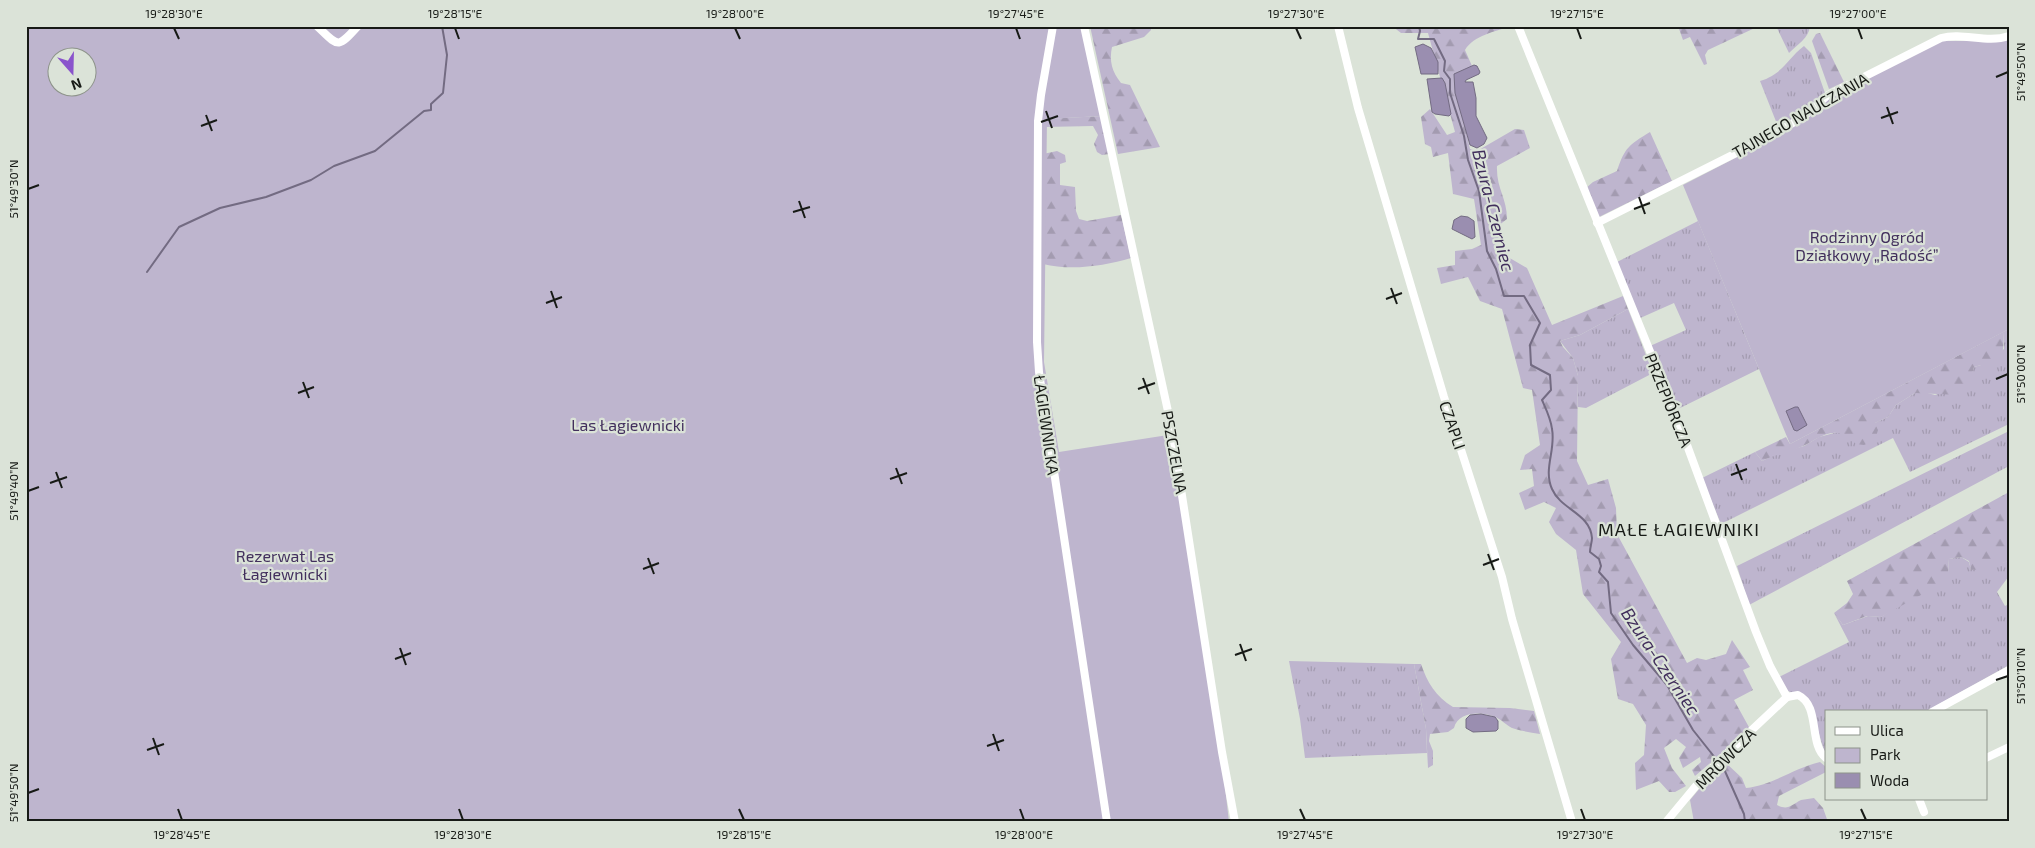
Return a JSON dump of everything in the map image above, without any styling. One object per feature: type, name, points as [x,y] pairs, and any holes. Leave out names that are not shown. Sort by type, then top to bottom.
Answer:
[{"type":"street","points":[[317,26],[333,42],[338,44],[343,42],[358,26]]},
{"type":"street","name":"ŁAGIEWNICKA","points":[[1053,26],[1038,121],[1038,357],[1107,822]]},
{"type":"street","name":"PSZCZELNA","points":[[1084,26],[1171,425],[1222,752],[1235,822]]},
{"type":"street","name":"CZAPLI","points":[[1338,26],[1363,125],[1444,397],[1502,576],[1512,619],[1572,822]]},
{"type":"street","name":"PRZEPIÓRCZA","points":[[1518,26],[1677,418],[1756,632],[1770,666],[1787,697]]},
{"type":"street","name":"TAJNEGO NAUCZANIA","points":[[1597,223],[1772,135],[1802,117],[1828,95],[1941,38],[1952,36],[1987,39],[2009,36]]},
{"type":"street","points":[[1936,710],[2009,670]]},
{"type":"street","points":[[1787,697],[1798,695],[1805,701],[1820,751],[1825,757]]},
{"type":"street","name":"MRÓWCZA","points":[[1666,822],[1712,768],[1787,697]]},
{"type":"street","points":[[1988,757],[2009,747]]},
{"type":"street","points":[[1919,800],[1924,812]]},
{"type":"green space","name":"Las Łagiewnicki","points":[[26,26],[1081,26],[1102,116],[1047,119],[1044,362],[1059,452],[1168,435],[1210,676],[1229,822],[26,822]]},
{"type":"green space","points":[[1090,26],[1151,26],[1151,30],[1144,37],[1112,47],[1111,62],[1115,75],[1121,83],[1130,85],[1160,147],[1118,154]]},
{"type":"green space","points":[[1392,26],[1510,26],[1479,37],[1469,45],[1465,50],[1472,66],[1454,75],[1470,149],[1477,151],[1515,129],[1524,130],[1530,148],[1497,166],[1498,181],[1507,212],[1507,219],[1498,226],[1508,257],[1527,268],[1552,325],[1623,296],[1628,309],[1580,335],[1560,341],[1573,358],[1578,376],[1577,461],[1588,485],[1608,479],[1616,508],[1617,534],[1687,663],[1697,658],[1706,660],[1726,654],[1732,640],[1750,667],[1743,670],[1753,690],[1734,700],[1750,729],[1695,776],[1692,770],[1701,762],[1700,757],[1683,768],[1679,758],[1686,747],[1676,739],[1664,748],[1672,768],[1686,786],[1675,792],[1669,792],[1659,781],[1636,790],[1635,763],[1644,755],[1646,725],[1633,704],[1618,699],[1611,659],[1621,642],[1583,594],[1576,550],[1556,534],[1549,522],[1556,508],[1544,502],[1525,510],[1519,493],[1534,486],[1532,469],[1520,470],[1525,455],[1540,445],[1532,390],[1523,388],[1502,309],[1480,301],[1468,277],[1441,284],[1437,268],[1455,265],[1455,251],[1472,249],[1481,245],[1474,199],[1453,194],[1448,153],[1433,157],[1431,147],[1425,144],[1421,117],[1430,109],[1447,135],[1455,132],[1428,33],[1401,33]]},
{"type":"green space","points":[[1678,26],[1759,26],[1708,50],[1705,55],[1707,64],[1704,65],[1690,37],[1683,40]]},
{"type":"green space","points":[[1776,26],[1810,26],[1805,38],[1789,53]]},
{"type":"green space","points":[[1820,33],[1844,82],[1829,89],[1812,41],[1816,34]]},
{"type":"green space","name":"Rodzinny Ogród Działkowy „Radość”","points":[[2009,39],[2009,329],[1790,444],[1683,185],[1776,137],[1804,119],[1834,95],[1942,41],[2004,41]]},
{"type":"green space","points":[[1804,46],[1811,53],[1825,93],[1800,115],[1779,129],[1760,81],[1780,70]]},
{"type":"green space","points":[[1102,116],[1109,154],[1102,155],[1097,152],[1094,144],[1098,135],[1093,126],[1045,127],[1045,119]]},
{"type":"green space","points":[[1650,132],[1672,181],[1599,217],[1586,188],[1593,182],[1617,171],[1629,147]]},
{"type":"green space","points":[[1057,151],[1065,155],[1066,162],[1060,164],[1060,185],[1075,187],[1076,211],[1079,219],[1087,221],[1121,215],[1131,258],[1087,267],[1043,264],[1043,154]]},
{"type":"green space","points":[[1698,221],[1759,369],[1678,409],[1650,346],[1686,330],[1674,303],[1638,319],[1617,262]]},
{"type":"green space","points":[[1628,309],[1653,373],[1586,408],[1578,407],[1578,376],[1573,358],[1560,341],[1580,335]]},
{"type":"green space","points":[[2009,329],[2009,424],[1910,472],[1893,438],[1721,524],[1702,478],[1755,452],[1762,461],[1776,454],[1804,446],[1819,437],[1838,432],[1848,435],[1888,417],[1896,405],[1915,393],[1924,392],[1935,395],[1968,383],[1974,367],[1981,365],[2004,349],[2003,332]]},
{"type":"green space","points":[[2003,332],[2003,348],[1999,362],[1991,369],[1981,365],[1974,367],[1968,389],[1960,395],[1915,393],[1896,405],[1888,417],[1875,423],[1878,430],[1875,440],[1864,445],[1856,444],[1848,437],[1833,433],[1826,434],[1804,446],[1762,461],[1755,452],[1786,437],[1790,444]]},
{"type":"green space","points":[[2009,431],[2009,466],[1749,605],[1737,566]]},
{"type":"green space","points":[[2009,492],[2009,561],[1983,569],[1971,570],[1969,561],[1961,557],[1949,559],[1948,572],[1950,579],[1881,617],[1867,616],[1843,625],[1834,613],[1847,603],[1853,594],[1847,581]]},
{"type":"green space","points":[[1961,557],[1969,562],[1971,570],[2009,561],[2009,576],[1997,592],[2005,606],[2009,604],[2009,665],[1929,710],[1825,710],[1825,754],[1809,700],[1788,691],[1779,677],[1849,642],[1834,613],[1843,625],[1868,616],[1881,617],[1948,572],[1949,559]]},
{"type":"green space","points":[[1289,661],[1414,664],[1426,729],[1427,753],[1305,758]]},
{"type":"green space","points":[[1414,664],[1421,664],[1433,689],[1453,707],[1510,708],[1534,711],[1540,734],[1512,728],[1489,715],[1471,714],[1460,719],[1454,728],[1448,732],[1430,734],[1429,741],[1433,751],[1433,765],[1428,768],[1426,729]]},
{"type":"green space","points":[[1820,762],[1825,766],[1825,773],[1779,796],[1777,805],[1787,807],[1801,800],[1814,798],[1823,808],[1828,822],[1739,822],[1716,772],[1726,763],[1742,778],[1746,788],[1765,784]]},
{"type":"green space","points":[[1717,768],[1736,793],[1742,822],[1694,822],[1690,800]]},
{"type":"water","points":[[1423,44],[1431,48],[1438,62],[1438,74],[1421,74],[1415,47]]},
{"type":"water","points":[[1474,65],[1477,66],[1479,74],[1465,82],[1473,82],[1476,98],[1476,116],[1487,138],[1484,144],[1477,148],[1470,145],[1455,93],[1454,74]]},
{"type":"water","points":[[1442,78],[1445,83],[1451,114],[1449,116],[1432,112],[1427,79]]},
{"type":"water","points":[[1461,216],[1468,217],[1474,221],[1475,237],[1472,239],[1452,229],[1454,220]]},
{"type":"water","points":[[1798,407],[1807,425],[1797,431],[1794,430],[1786,411]]},
{"type":"water","points":[[1481,714],[1495,717],[1498,721],[1498,729],[1496,731],[1473,732],[1466,728],[1466,719],[1470,715]]},
{"type":"waterway","points":[[147,272],[179,227],[220,208],[266,197],[311,180],[334,166],[375,151],[424,111],[431,110],[431,104],[443,93],[447,55],[442,26]]},
{"type":"waterway","name":"Bzura-Czerniec","points":[[1419,26],[1418,39],[1434,39],[1445,61],[1444,71],[1450,79],[1450,93],[1464,136],[1468,160],[1479,191],[1487,251],[1496,269],[1504,296],[1524,296],[1540,323],[1530,345],[1531,365],[1550,375],[1551,390],[1542,400],[1549,418],[1553,437],[1549,467],[1552,489],[1562,502],[1581,517],[1590,530],[1592,538],[1590,552],[1599,559],[1601,566],[1599,572],[1608,582],[1611,613],[1633,645],[1667,685],[1693,730],[1716,759]]},
{"type":"waterway","name":"Bzura-Czerniec","points":[[1719,763],[1724,769],[1744,814],[1745,822]]},
{"type":"district","name":"MAŁE ŁAGIEWNIKI","points":[[1679,529]]},
{"type":"park label","name":"Rezerwat Las Łagiewnicki","points":[[285,564]]}]
